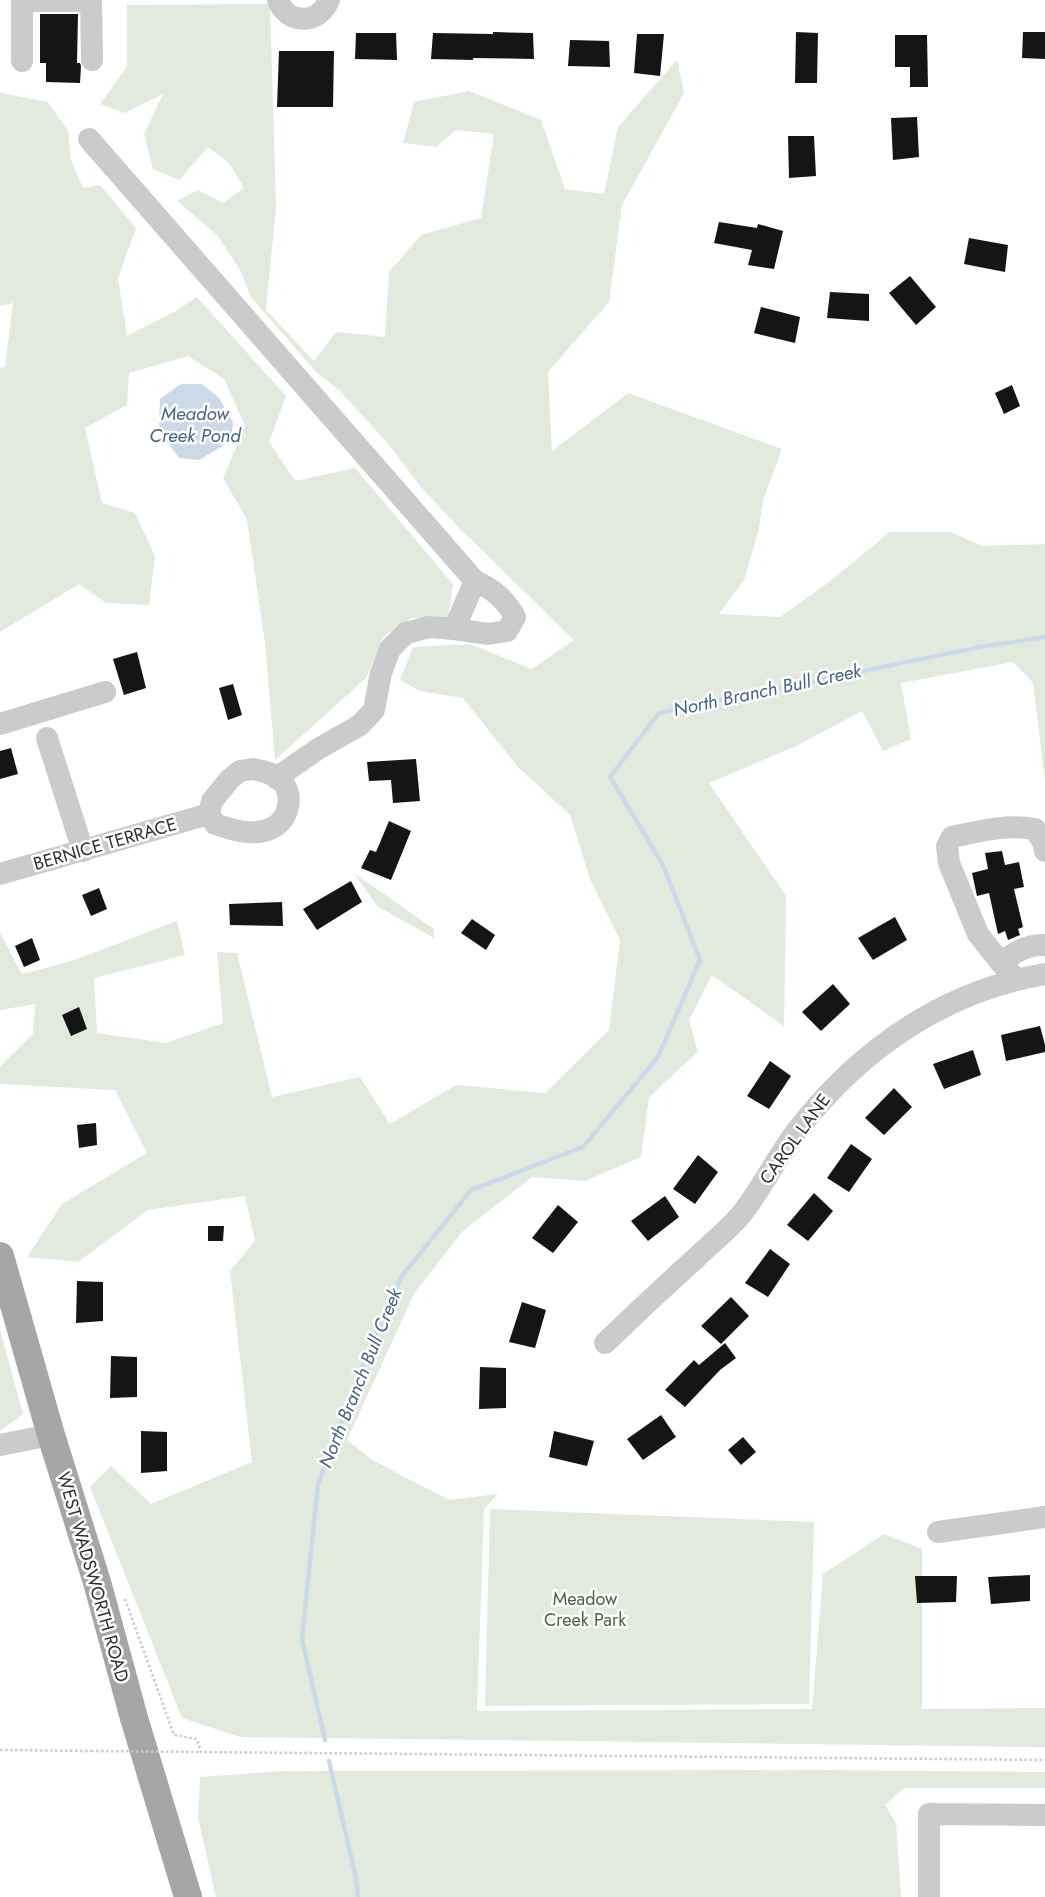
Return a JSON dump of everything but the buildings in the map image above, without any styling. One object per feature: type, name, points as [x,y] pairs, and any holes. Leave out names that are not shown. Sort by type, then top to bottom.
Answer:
[{"type":"main road","name":"WEST WADSWORTH ROAD","points":[[0,1256],[188,1897]]},
{"type":"street","points":[[22,61],[22,1],[91,0],[92,60]]},
{"type":"street","points":[[278,0],[286,14],[314,18],[321,13],[329,0]]},
{"type":"street","points":[[89,139],[475,581],[491,588],[509,605],[515,616],[507,631],[488,634],[429,627],[406,633],[390,649],[381,673],[374,710],[360,725],[318,749],[276,778]]},
{"type":"street","points":[[454,629],[475,581]]},
{"type":"street","points":[[0,724],[105,692]]},
{"type":"street","points":[[47,738],[83,851]]},
{"type":"street","points":[[253,769],[267,771],[276,778],[284,785],[289,799],[287,813],[281,823],[272,829],[258,832],[232,830],[215,824],[209,814],[212,801],[221,788],[240,772],[253,769]]},
{"type":"street","name":"BERNICE TERRACE","points":[[0,874],[209,814]]},
{"type":"street","points":[[1017,980],[978,934],[949,863],[947,846],[952,837],[1001,827],[1021,827],[1035,829],[1044,844],[1045,851]]},
{"type":"street","points":[[1001,963],[1014,952],[1034,945],[1045,945]]},
{"type":"street","name":"CAROL LANE","points":[[605,1343],[739,1217],[797,1130],[832,1088],[864,1058],[899,1033],[944,1006],[992,986],[1045,974]]},
{"type":"street","points":[[0,1445],[51,1435]]},
{"type":"street","points":[[938,1532],[1045,1517]]},
{"type":"street","points":[[929,1897],[928,1814],[1045,1815]]},
{"type":"path","points":[[125,1598],[174,1735],[197,1740],[201,1752]]},
{"type":"path","points":[[0,1750],[1045,1760]]},
{"type":"green space","points":[[270,4],[276,207],[266,310],[314,361],[336,332],[385,337],[389,272],[421,235],[481,218],[494,134],[456,130],[436,147],[403,143],[414,102],[469,91],[541,120],[565,189],[604,194],[618,127],[677,60],[684,93],[622,205],[609,302],[548,372],[552,451],[628,393],[782,449],[763,500],[759,529],[744,580],[719,614],[780,617],[829,582],[890,532],[951,532],[982,546],[1045,544],[1045,781],[1033,683],[1013,662],[901,683],[911,739],[883,751],[862,711],[794,747],[709,783],[786,896],[784,1026],[712,975],[689,1020],[698,1052],[649,1097],[641,1157],[585,1181],[532,1177],[463,1231],[415,1292],[347,1440],[374,1461],[449,1500],[498,1494],[484,1509],[477,1711],[812,1709],[823,1574],[884,1534],[922,1549],[922,1709],[1045,1708],[1045,1747],[240,1737],[182,1718],[90,1487],[111,1466],[151,1504],[252,1462],[230,1271],[255,1241],[245,1196],[148,1210],[78,1262],[27,1257],[62,1204],[147,1153],[115,1090],[0,1084],[0,1066],[33,1034],[35,1004],[0,1010],[0,933],[22,974],[72,961],[177,921],[185,955],[94,978],[97,1033],[166,1043],[223,1023],[217,952],[237,953],[272,1097],[360,1077],[390,1124],[456,1085],[545,1093],[609,1030],[620,940],[590,879],[570,815],[517,766],[463,698],[420,691],[400,680],[413,647],[470,644],[532,669],[574,640],[458,527],[421,487],[389,445],[340,391],[316,372],[251,297],[239,268],[217,235],[177,201],[198,190],[223,203],[244,188],[229,163],[208,147],[179,180],[153,169],[144,134],[163,94],[125,113],[100,104],[127,67],[127,5]]},
{"type":"green space","points":[[0,90],[1,93],[48,102],[68,131],[71,160],[83,188],[100,185],[136,228],[118,278],[127,336],[174,312],[197,297],[286,396],[269,442],[295,481],[355,468],[453,584],[448,618],[412,618],[384,636],[366,678],[275,760],[265,643],[247,520],[223,478],[245,426],[224,379],[188,356],[129,373],[127,405],[85,428],[102,503],[135,513],[155,556],[149,605],[106,603],[79,584],[0,632],[0,368],[5,367],[13,303],[0,306]]},
{"type":"green space","points":[[354,873],[434,929],[434,938],[377,906]]},
{"type":"green space","points":[[0,1330],[23,1414],[0,1431]]},
{"type":"green space","name":"Meadow Creek Park","points":[[490,1509],[814,1522],[809,1704],[485,1706]]},
{"type":"green space","points":[[832,1770],[1045,1772],[1045,1788],[904,1788],[885,1805],[896,1823],[901,1897],[216,1897],[198,1818],[200,1777],[285,1771]]},
{"type":"water","name":"Meadow Creek Pond","points":[[181,384],[202,384],[219,398],[233,422],[231,441],[199,460],[179,458],[159,431],[160,399]]},
{"type":"waterway","name":"North Branch Bull Creek","points":[[325,1740],[302,1639],[318,1484],[360,1372],[401,1277],[471,1190],[583,1147],[658,1057],[700,960],[663,865],[610,777],[659,713],[980,647],[1045,637]]},
{"type":"waterway","name":"North Branch Bull Creek","points":[[329,1761],[356,1878],[358,1897]]}]
